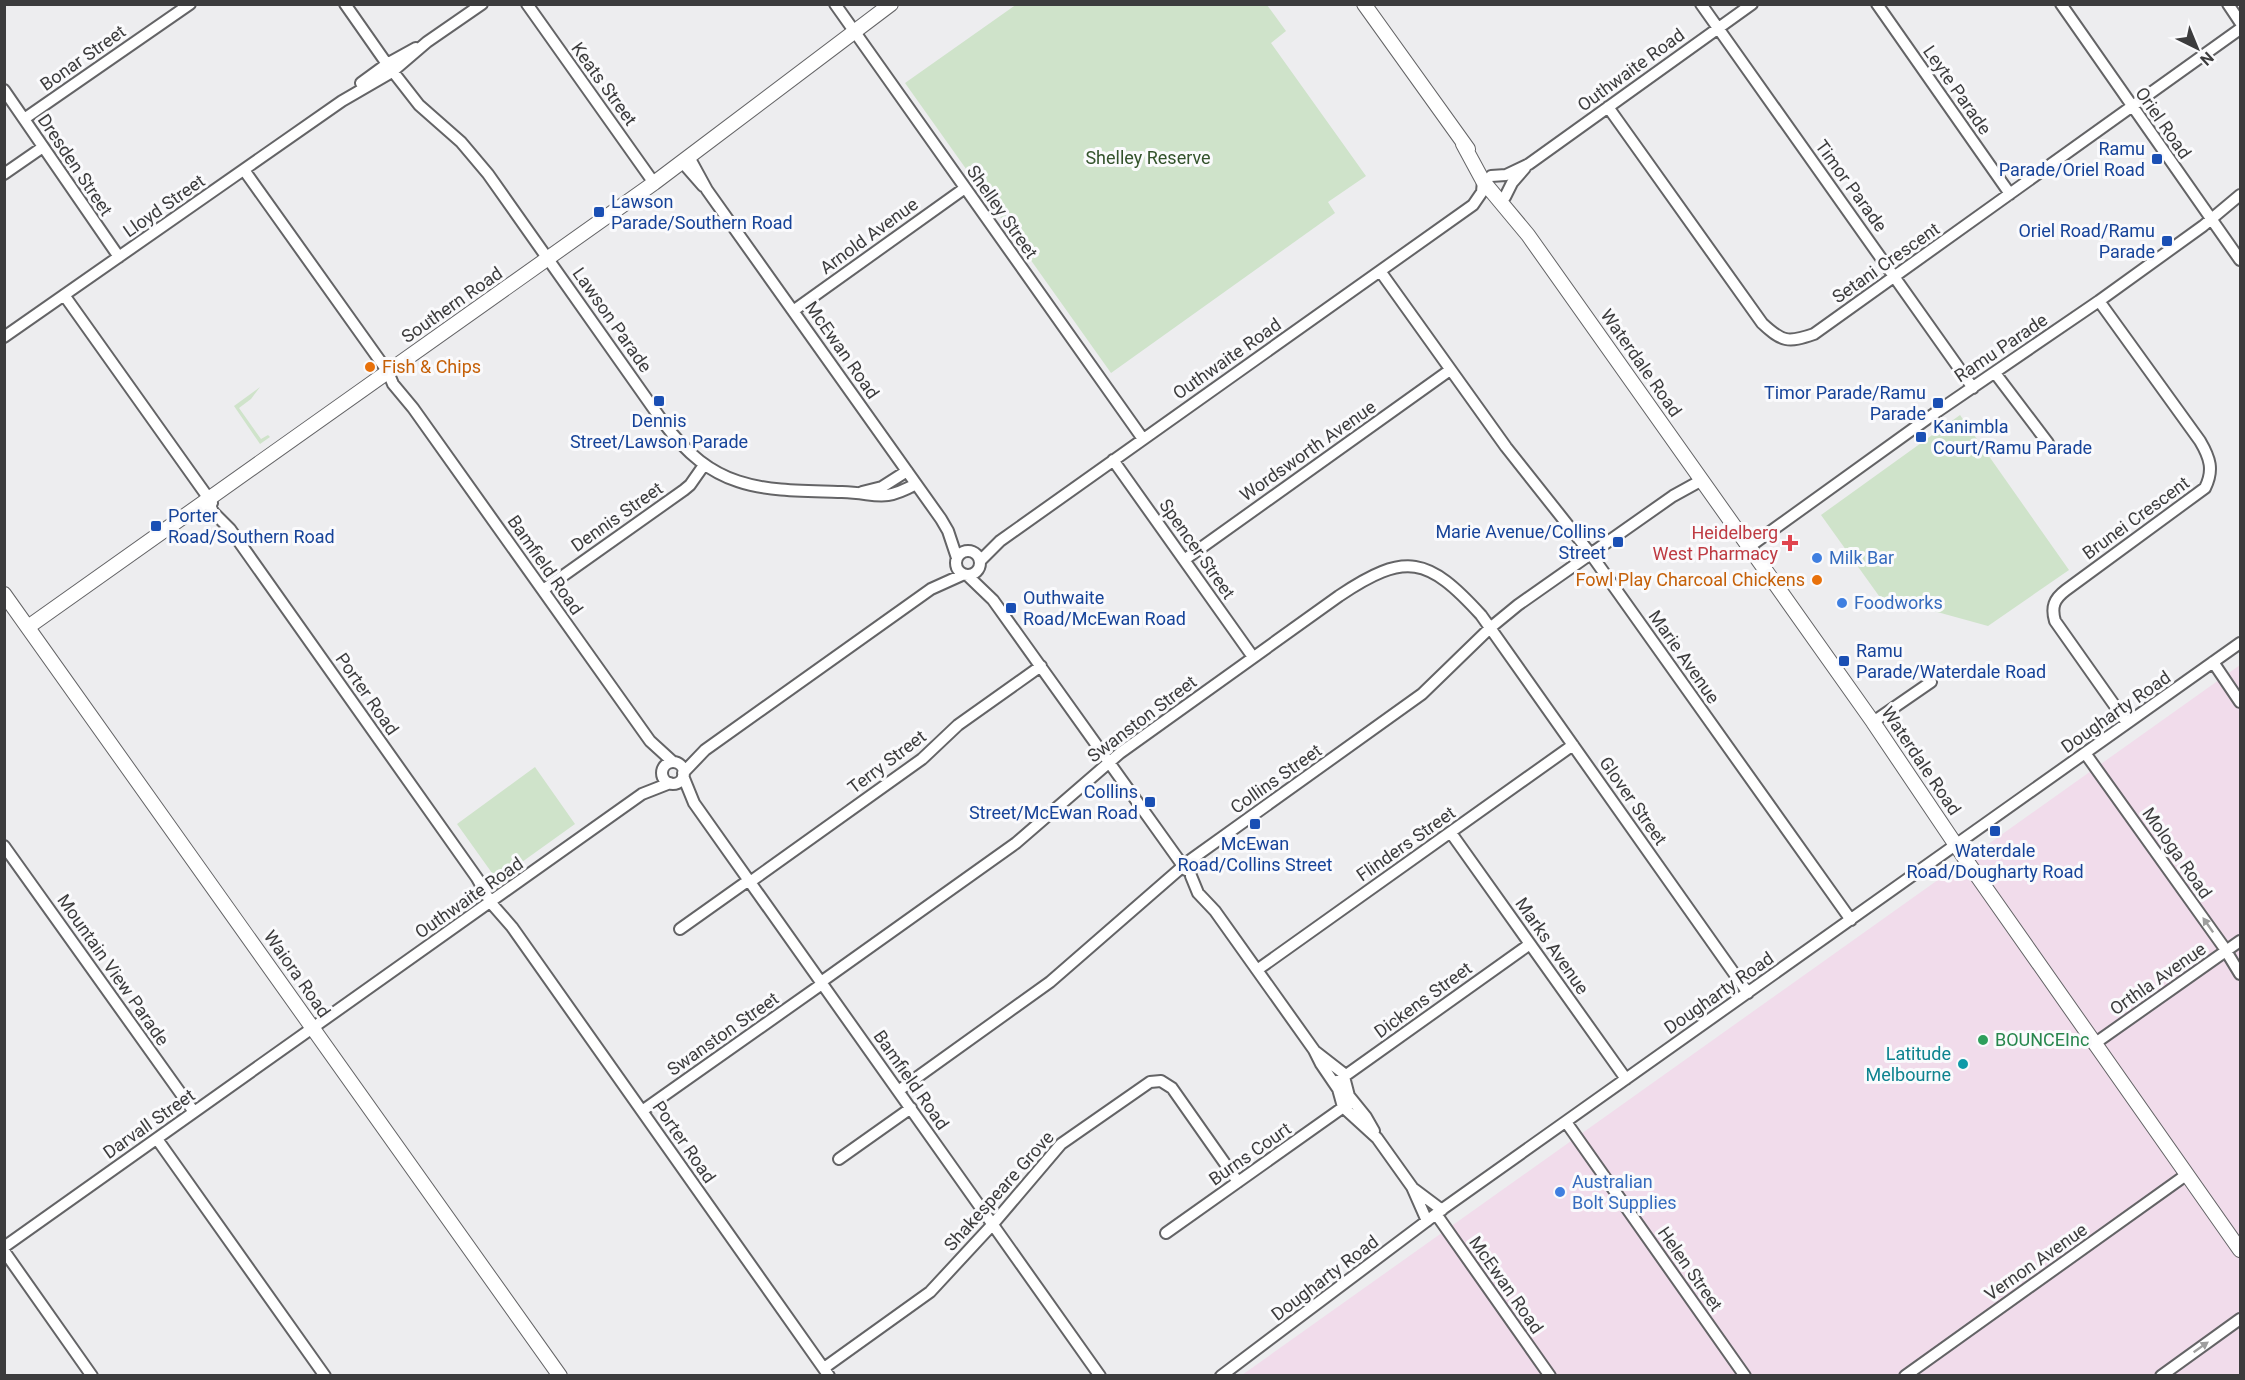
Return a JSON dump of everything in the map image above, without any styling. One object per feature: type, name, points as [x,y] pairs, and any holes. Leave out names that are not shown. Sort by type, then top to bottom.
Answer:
[{"type":"main road","name":"Southern Road","points":[[28,627],[654,183],[891,4]]},
{"type":"main road","name":"Waterdale Road","points":[[1364,4],[1873,722],[2094,1044],[2241,1250]]},
{"type":"main road","name":"Waiora Road","points":[[4,594],[560,1376]]},
{"type":"street","name":"Bonar Street","points":[[24,119],[190,4]]},
{"type":"street","name":"Lawson Parade","points":[[345,4],[419,105],[461,142],[488,174],[671,433],[693,456],[704,465],[732,479],[777,490],[858,493],[888,497],[916,484]]},
{"type":"street","name":"Lloyd Street","points":[[4,337],[342,101],[367,78],[390,68],[482,4]]},
{"type":"street","name":"Keats Street","points":[[527,4],[654,183]]},
{"type":"street","name":"Shelley Street","points":[[835,4],[1143,439]]},
{"type":"street","name":"Timor Parade","points":[[1701,4],[1973,388]]},
{"type":"street","name":"Outhwaite Road","points":[[1487,178],[1506,175],[1529,164],[1752,4]]},
{"type":"street","name":"Leyte Parade","points":[[1877,4],[2010,194]]},
{"type":"street","name":"Oriel Road","points":[[2061,4],[2241,260]]},
{"type":"street","points":[[2228,4],[2241,22]]},
{"type":"street","name":"Setani Crescent","points":[[1608,107],[1762,322],[1776,335],[1794,341],[1814,334],[2241,29]]},
{"type":"street","name":"Dresden Street","points":[[4,90],[119,257]]},
{"type":"street","points":[[4,174],[43,147]]},
{"type":"street","name":"McEwan Road","points":[[686,159],[948,531],[970,551]]},
{"type":"street","name":"Outhwaite Road","points":[[980,564],[1000,541],[1473,205],[1502,199],[1512,183],[1529,164]]},
{"type":"street","name":"Bamfield Road","points":[[244,170],[388,372],[393,384],[413,408],[650,741],[674,763]]},
{"type":"street","points":[[1473,205],[1482,192],[1487,178]]},
{"type":"street","name":"Arnold Avenue","points":[[793,311],[965,188]]},
{"type":"street","name":"Ramu Parade","points":[[1749,547],[2099,301],[2241,195]]},
{"type":"street","name":"Marie Avenue","points":[[1380,271],[1506,447],[1590,553],[1851,920]]},
{"type":"street","name":"Porter Road","points":[[64,296],[208,500],[213,512],[230,530],[827,1372]]},
{"type":"street","name":"Brunei Crescent","points":[[2099,301],[2200,441],[2209,456],[2211,467],[2205,488],[2066,590],[2054,603],[2055,621],[2127,723]]},
{"type":"street","name":"Wordsworth Avenue","points":[[1184,560],[1450,370]]},
{"type":"street","points":[[1995,373],[2048,443]]},
{"type":"street","name":"Spencer Street","points":[[1113,460],[1253,657]]},
{"type":"street","name":"Dennis Street","points":[[543,590],[684,490],[704,465]]},
{"type":"street","name":"Lawson Parade","points":[[858,493],[882,487],[907,471]]},
{"type":"street","name":"Collins Street","points":[[898,1091],[1050,982],[1184,866],[1422,694],[1490,628],[1518,605],[1700,477]]},
{"type":"street","name":"McEwan Road","points":[[948,531],[960,568],[993,600],[1191,876],[1198,893],[1215,911],[1314,1050],[1321,1065],[1348,1104],[1366,1117],[1377,1138],[1550,1376]]},
{"type":"street","name":"Outhwaite Road","points":[[970,551],[1000,541]]},
{"type":"street","points":[[705,750],[666,764],[662,771],[664,779],[671,783],[679,781],[705,750],[960,568],[961,553],[970,551],[977,555],[980,564],[975,573],[960,568]]},
{"type":"street","name":"McEwan Road","points":[[980,564],[993,600]]},
{"type":"street","name":"Swanston Street","points":[[642,1111],[1016,843],[1109,762],[1357,584],[1384,572],[1411,565],[1423,567],[1450,583],[1481,615],[1490,628]]},
{"type":"street","name":"Glover Street","points":[[1490,628],[1748,993]]},
{"type":"street","name":"Dougharty Road","points":[[1221,1376],[1435,1215],[2241,643]]},
{"type":"street","points":[[2213,663],[2241,702]]},
{"type":"street","name":"Terry Street","points":[[680,929],[922,759],[958,725],[1041,666]]},
{"type":"street","points":[[1873,722],[1931,682]]},
{"type":"street","name":"Bamfield Road","points":[[650,741],[662,771]]},
{"type":"street","name":"Flinders Street","points":[[1257,970],[1573,746]]},
{"type":"street","name":"Mologa Road","points":[[2085,753],[2241,974]]},
{"type":"street","points":[[674,763],[681,766],[683,774]]},
{"type":"street","name":"Outhwaite Road","points":[[314,1028],[642,794],[662,771]]},
{"type":"street","name":"Bamfield Road","points":[[683,774],[694,803]]},
{"type":"street","name":"Outhwaite Road","points":[[642,794],[671,783]]},
{"type":"street","name":"Bamfield Road","points":[[671,783],[694,803],[1100,1376]]},
{"type":"street","name":"Marks Avenue","points":[[1451,833],[1626,1079]]},
{"type":"street","name":"Mountain View Parade","points":[[4,846],[194,1112]]},
{"type":"street","name":"Orthla Avenue","points":[[2094,1044],[2241,941]]},
{"type":"street","name":"Dickens Street","points":[[1335,1083],[1530,944]]},
{"type":"street","name":"Darvall Street","points":[[4,1249],[314,1028]]},
{"type":"street","name":"McEwan Road","points":[[1314,1050],[1345,1076],[1348,1104]]},
{"type":"street","name":"Shakespeare Grove","points":[[827,1372],[924,1298],[993,1224],[1061,1144],[1138,1089],[1156,1081],[1161,1081],[1172,1088],[1238,1182]]},
{"type":"street","name":"Burns Court","points":[[1166,1233],[1348,1104]]},
{"type":"street","points":[[839,1160],[911,1108]]},
{"type":"street","name":"Helen Street","points":[[1566,1122],[1745,1376]]},
{"type":"street","points":[[157,1139],[325,1376]]},
{"type":"street","name":"Vernon Avenue","points":[[1905,1376],[2186,1175]]},
{"type":"street","name":"McEwan Road","points":[[1412,1187],[1435,1215]]},
{"type":"street","points":[[4,1249],[92,1376]]},
{"type":"street","points":[[2161,1376],[2241,1319]]},
{"type":"shaded area","points":[[2240,665],[2240,1375],[1242,1375]]},
{"type":"green space","name":"Shelley Reserve","points":[[1017,4],[1267,5],[1286,31],[1271,43],[1366,176],[1328,202],[1335,213],[1111,373],[905,83]]},
{"type":"green space","points":[[260,387],[251,399],[239,408],[261,439],[268,435],[270,437],[260,444],[234,406]]},
{"type":"green space","points":[[1960,415],[2069,570],[1988,626],[1879,596],[1821,515]]},
{"type":"green space","points":[[535,767],[575,824],[497,880],[457,824]]},
{"type":"place","name":"Ramu Parade/Oriel Road","points":[[2157,159]]},
{"type":"place","name":"Lawson Parade/Southern Road","points":[[599,212]]},
{"type":"place","name":"Oriel Road/Ramu Parade","points":[[2167,241]]},
{"type":"place","name":"Fish & Chips","points":[[370,367]]},
{"type":"place","name":"Dennis Street/Lawson Parade","points":[[659,401]]},
{"type":"place","name":"Timor Parade/Ramu Parade","points":[[1938,403]]},
{"type":"place","name":"Kanimbla Court/Ramu Parade","points":[[1921,437]]},
{"type":"place","name":"Porter Road/Southern Road","points":[[156,526]]},
{"type":"place","name":"Marie Avenue/Collins Street","points":[[1618,542]]},
{"type":"place","name":"Heidelberg West Pharmacy","points":[[1790,543]]},
{"type":"place","name":"Milk Bar","points":[[1817,558]]},
{"type":"place","name":"Fowl Play Charcoal Chickens","points":[[1817,580]]},
{"type":"place","name":"Foodworks","points":[[1842,603]]},
{"type":"place","name":"Outhwaite Road/McEwan Road","points":[[1011,608]]},
{"type":"place","name":"Ramu Parade/Waterdale Road","points":[[1844,661]]},
{"type":"place","name":"Collins Street/McEwan Road","points":[[1150,802]]},
{"type":"place","name":"McEwan Road/Collins Street","points":[[1255,824]]},
{"type":"place","name":"Waterdale Road/Dougharty Road","points":[[1995,831]]},
{"type":"place","name":"BOUNCEInc","points":[[1983,1040]]},
{"type":"place","name":"Latitude Melbourne","points":[[1963,1064]]},
{"type":"place","name":"Australian Bolt Supplies","points":[[1560,1192]]}]
